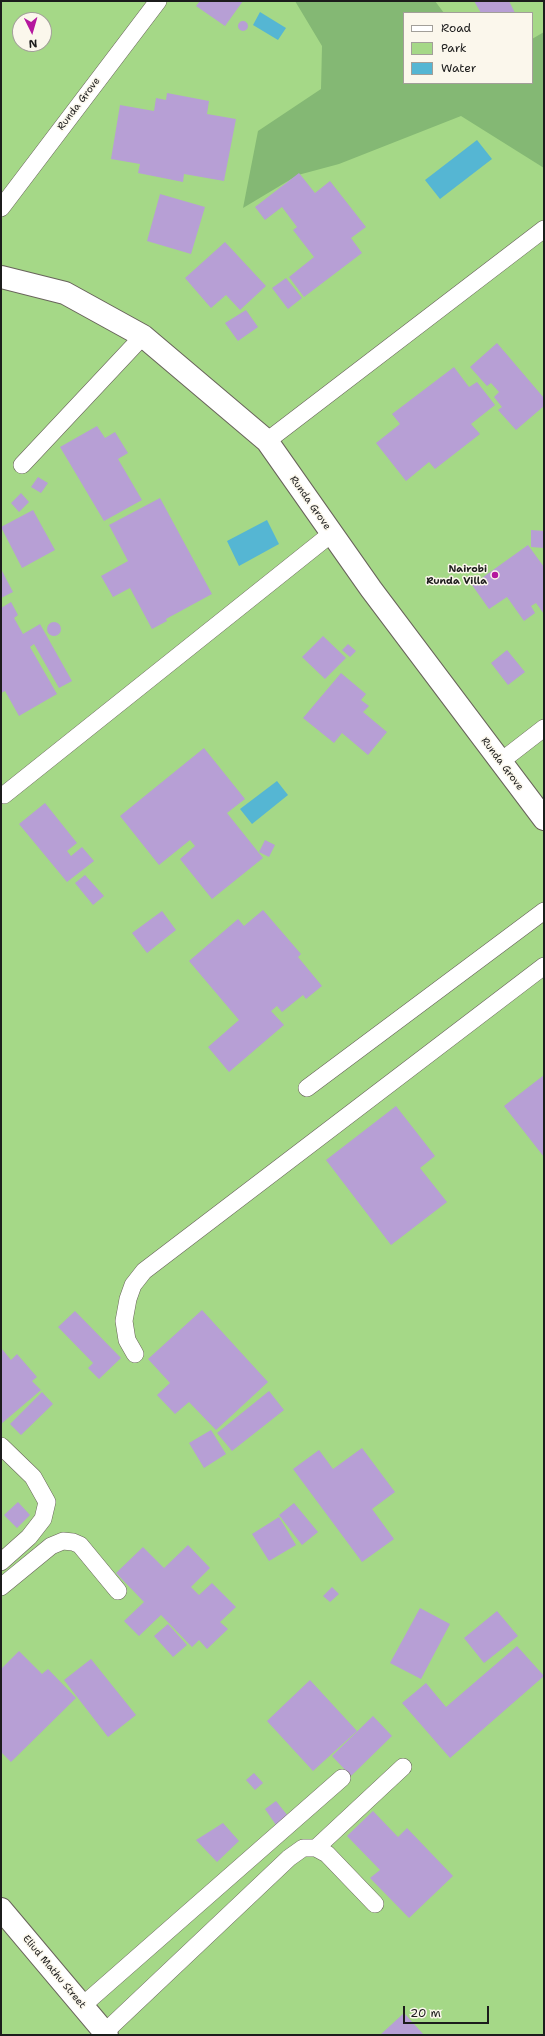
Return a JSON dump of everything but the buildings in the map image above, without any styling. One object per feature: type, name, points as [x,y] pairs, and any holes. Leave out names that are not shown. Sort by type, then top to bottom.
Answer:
[{"type":"street","name":"Runda Grove","points":[[1,277],[65,293],[143,336],[267,441],[331,534],[544,819]]},
{"type":"street","name":"Eliud Mathu Street","points":[[1,1909],[106,2034]]},
{"type":"lane","name":"Runda Grove","points":[[1,208],[158,1]]},
{"type":"lane","points":[[267,441],[544,229]]},
{"type":"lane","points":[[22,465],[143,336]]},
{"type":"lane","points":[[4,795],[331,534]]},
{"type":"lane","points":[[500,762],[544,728]]},
{"type":"lane","points":[[307,1088],[544,911]]},
{"type":"lane","points":[[134,1354],[127,1340],[124,1321],[128,1299],[133,1285],[144,1272],[544,966]]},
{"type":"lane","points":[[1,1446],[33,1477],[46,1502],[43,1519],[34,1531],[1,1562]]},
{"type":"lane","points":[[1,1587],[51,1546],[63,1541],[73,1542],[80,1545],[118,1591]]},
{"type":"lane","points":[[316,1848],[403,1767]]},
{"type":"lane","points":[[82,2006],[342,1778]]},
{"type":"lane","points":[[106,2034],[289,1858],[303,1848],[316,1848],[327,1854],[375,1904]]},
{"type":"green space","points":[[1,1],[544,1],[544,2035],[1,2035]]},
{"type":"green space","points":[[295,1],[435,1],[443,12],[403,12],[403,84],[533,84],[533,38],[544,32],[544,168],[461,116],[339,164],[298,175],[243,208],[258,131],[321,89],[322,46]]},
{"type":"water","points":[[260,12],[286,28],[278,40],[253,25]]},
{"type":"water","points":[[477,140],[492,159],[440,199],[425,180]]},
{"type":"water","points":[[267,520],[279,544],[239,566],[227,541]]},
{"type":"water","points":[[277,781],[288,795],[252,824],[240,809]]},
{"type":"place","name":"Nairobi Runda Villa","points":[[495,575]]}]
